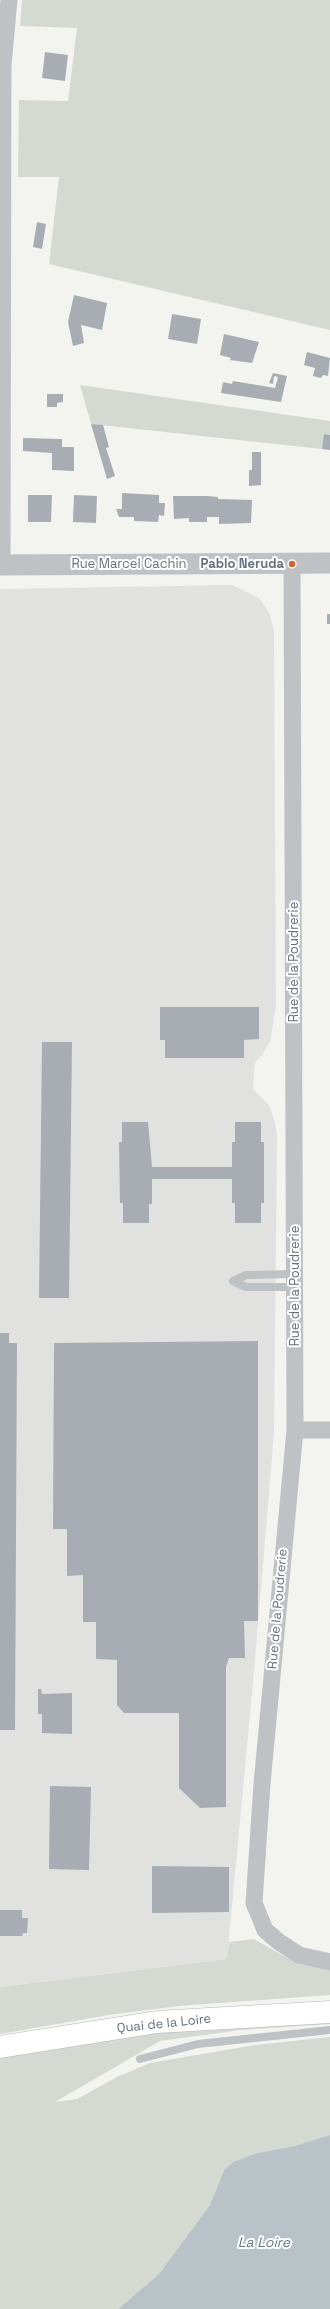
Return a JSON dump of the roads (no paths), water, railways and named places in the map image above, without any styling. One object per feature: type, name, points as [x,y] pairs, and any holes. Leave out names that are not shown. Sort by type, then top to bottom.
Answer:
[{"type":"main road","name":"Quai de la Loire","points":[[0,2047],[157,2022],[330,2012]]},
{"type":"street","points":[[1,565],[4,65],[9,0]]},
{"type":"street","name":"Rue Marcel Cachin","points":[[1,565],[330,563]]},
{"type":"street","name":"Rue de la Poudrerie","points":[[292,564],[296,1430],[262,1784],[254,1903],[265,1930],[279,1942],[299,1955],[330,1962]]},
{"type":"street","points":[[296,1430],[330,1430]]},
{"type":"lane","points":[[246,1275],[295,1280],[246,1287],[233,1281],[246,1275]]},
{"type":"lane","points":[[140,2059],[198,2044],[330,2030]]},
{"type":"water","name":"La Loire","points":[[330,2135],[330,2309],[118,2309],[159,2274],[210,2205],[224,2170],[234,2162],[254,2154],[295,2146]]},
{"type":"place","name":"Pablo Neruda","points":[[292,564]]}]
